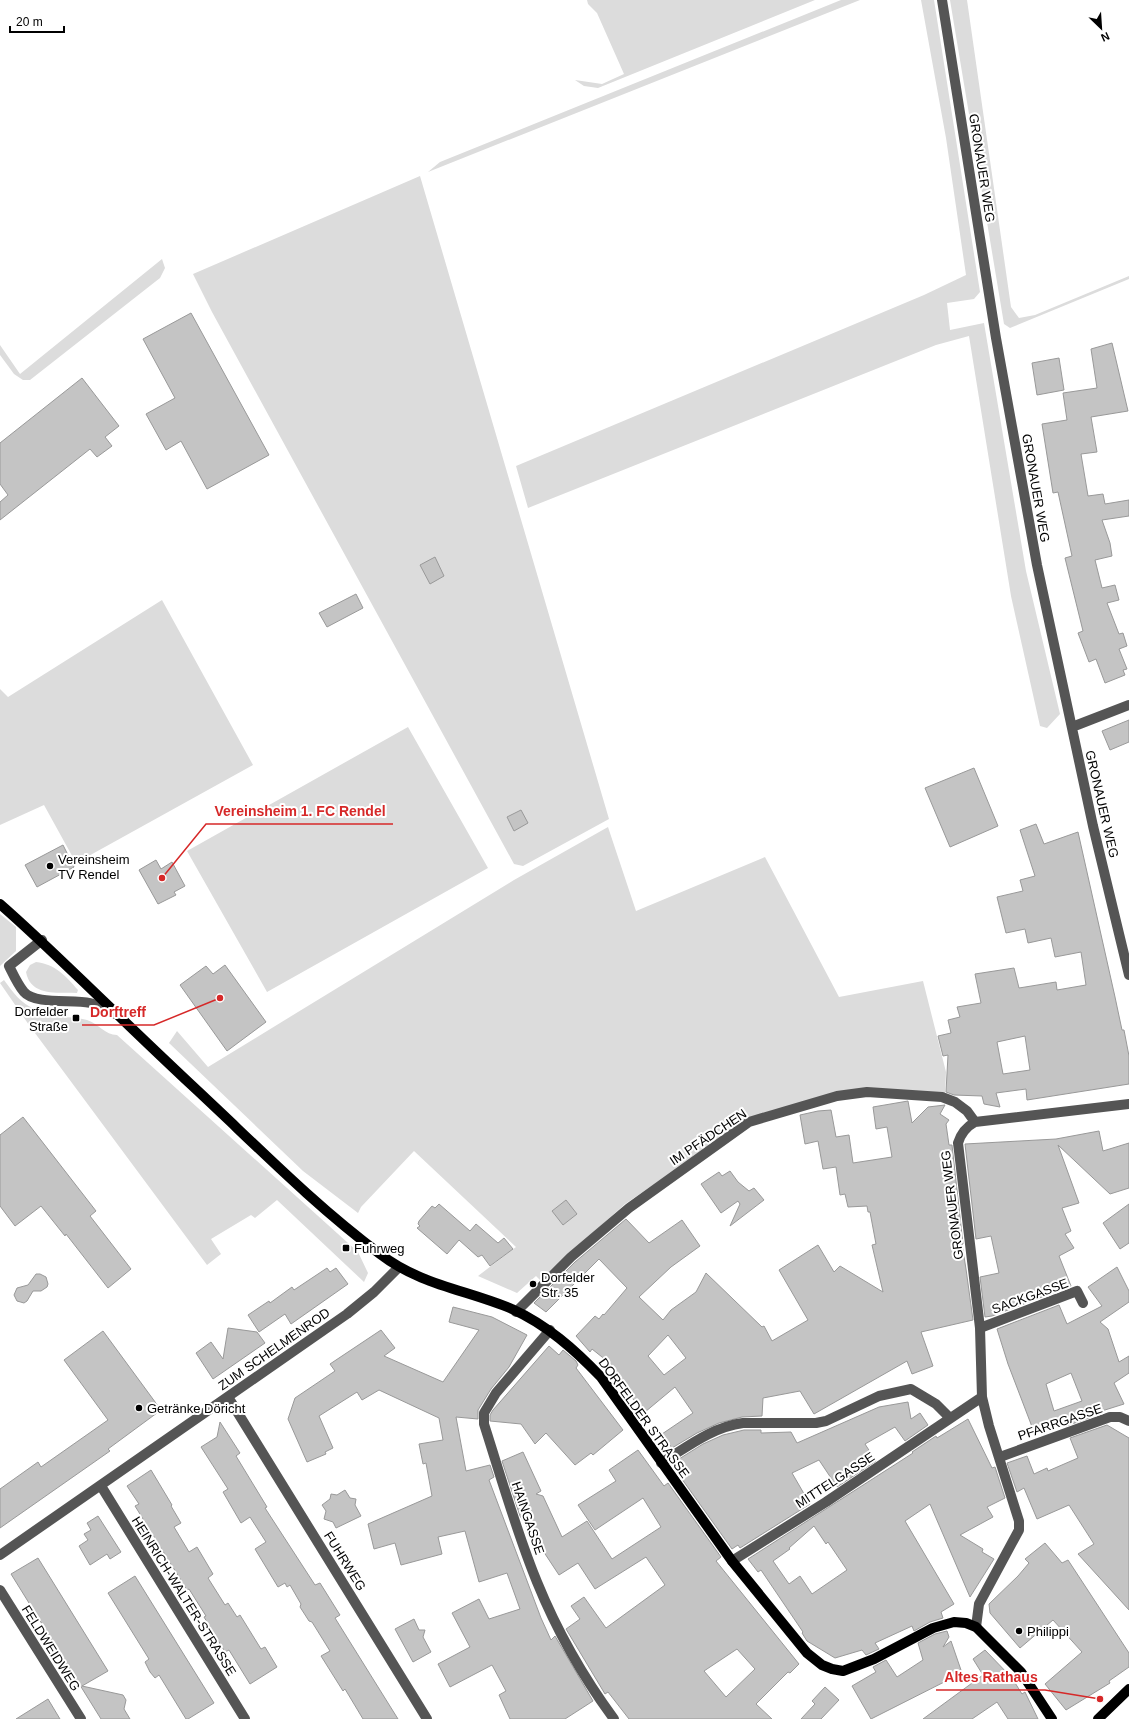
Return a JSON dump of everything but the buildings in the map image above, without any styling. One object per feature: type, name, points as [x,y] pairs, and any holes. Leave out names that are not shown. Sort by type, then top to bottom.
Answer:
[{"type":"main road","name":"DORFELDER STRASSE","points":[[0,904],[42,940],[116,1014],[299,1186],[346,1227],[398,1268],[428,1281],[516,1312],[550,1330],[580,1355],[601,1377],[732,1561],[814,1661],[832,1669],[843,1671],[857,1666],[933,1628],[954,1622],[966,1623],[976,1627]]},
{"type":"main road","points":[[976,1627],[1020,1672],[1052,1719]]},
{"type":"main road","points":[[1098,1719],[1129,1689]]},
{"type":"street","name":"GRONAUER WEG","points":[[942,0],[996,338],[1035,557],[1093,826],[1129,975]]},
{"type":"street","points":[[1072,727],[1129,705]]},
{"type":"street","points":[[42,940],[9,966],[24,993],[41,999],[91,1003],[116,1014]]},
{"type":"street","name":"IM PFÄDCHEN","points":[[516,1312],[571,1257],[629,1208],[749,1122],[837,1096],[867,1092],[942,1097],[955,1102],[967,1111],[975,1122]]},
{"type":"street","points":[[975,1122],[1129,1104]]},
{"type":"street","name":"GRONAUER WEG","points":[[975,1122],[965,1129],[958,1143],[980,1328],[982,1397],[989,1426],[1014,1502],[1019,1526],[1013,1541],[979,1604],[976,1627]]},
{"type":"street","name":"ZUM SCHELMENROD","points":[[0,1555],[347,1314],[374,1292],[398,1268]]},
{"type":"street","name":"SACKGASSE","points":[[980,1328],[1077,1291],[1083,1303]]},
{"type":"street","name":"HAINGASSE","points":[[550,1330],[496,1394],[484,1413],[484,1424],[520,1539],[537,1582],[574,1659],[614,1719]]},
{"type":"street","points":[[661,1462],[705,1436],[732,1425],[743,1423],[816,1423],[836,1416],[879,1396],[911,1389],[936,1404],[950,1418]]},
{"type":"street","name":"FUHRWEG","points":[[228,1397],[427,1719]]},
{"type":"street","name":"MITTELGASSE","points":[[732,1561],[826,1502],[982,1397]]},
{"type":"street","name":"PFARRGASSE","points":[[1000,1457],[1110,1417],[1120,1417],[1129,1421]]},
{"type":"street","name":"HEINRICH-WALTER-STRASSE","points":[[100,1486],[245,1719]]},
{"type":"street","name":"FELDWEIDWEG","points":[[0,1590],[81,1719]]},
{"type":"shaded area","points":[[587,0],[815,0],[598,88],[584,86],[575,80],[602,84],[624,74],[597,13],[588,4]]},
{"type":"shaded area","points":[[841,0],[860,0],[428,172],[440,162]]},
{"type":"shaded area","points":[[921,0],[934,0],[980,292],[974,299],[947,303],[950,330],[984,323],[1026,571],[1060,714],[1047,728],[1040,726],[1011,596],[969,336],[936,345],[528,508],[516,466],[924,295],[966,275],[946,138]]},
{"type":"shaded area","points":[[950,0],[967,0],[1011,307],[1019,318],[1035,315],[1129,276],[1129,279],[1010,328],[1004,324]]},
{"type":"shaded area","points":[[420,176],[609,819],[523,866],[514,864],[212,312],[193,274]]},
{"type":"shaded area","points":[[162,259],[165,268],[160,278],[30,380],[23,380],[14,374],[0,355],[0,345],[20,374]]},
{"type":"shaded area","points":[[162,600],[253,765],[76,863],[44,805],[0,825],[0,689],[8,697]]},
{"type":"shaded area","points":[[408,727],[488,868],[267,992],[187,851]]},
{"type":"shaded area","points":[[608,827],[636,911],[765,857],[839,997],[923,981],[946,1072],[945,1094],[873,1088],[753,1117],[625,1204],[540,1280],[536,1276],[517,1293],[478,1276],[516,1247],[414,1151],[361,1207],[358,1213],[303,1171],[169,1043],[177,1031],[208,1067],[514,880]]},
{"type":"shaded area","points":[[0,914],[16,927],[16,951],[0,966]]},
{"type":"shaded area","points":[[36,962],[49,965],[60,972],[78,990],[77,993],[46,992],[33,986],[26,972],[30,965]]},
{"type":"shaded area","points":[[4,980],[21,1001],[35,1009],[33,1015],[87,1020],[113,1035],[117,1035],[358,1252],[368,1273],[364,1282],[277,1200],[255,1218],[251,1215],[211,1239],[221,1254],[207,1265],[29,1025],[0,983]]},
{"type":"place","name":"Vereinsheim TV Rendel","points":[[50,866]]},
{"type":"place","name":"Vereinsheim 1. FC Rendel","points":[[162,878]]},
{"type":"place","name":"Dorftreff","points":[[220,998]]},
{"type":"place","name":"Dorfelder Straße","points":[[76,1018]]},
{"type":"place","name":"Fuhrweg","points":[[346,1248]]},
{"type":"place","name":"Dorfelder Str. 35","points":[[533,1284]]},
{"type":"place","name":"Getränke Döricht","points":[[139,1408]]},
{"type":"place","name":"Philippi","points":[[1019,1631]]},
{"type":"place","name":"Altes Rathaus","points":[[1100,1699]]}]
